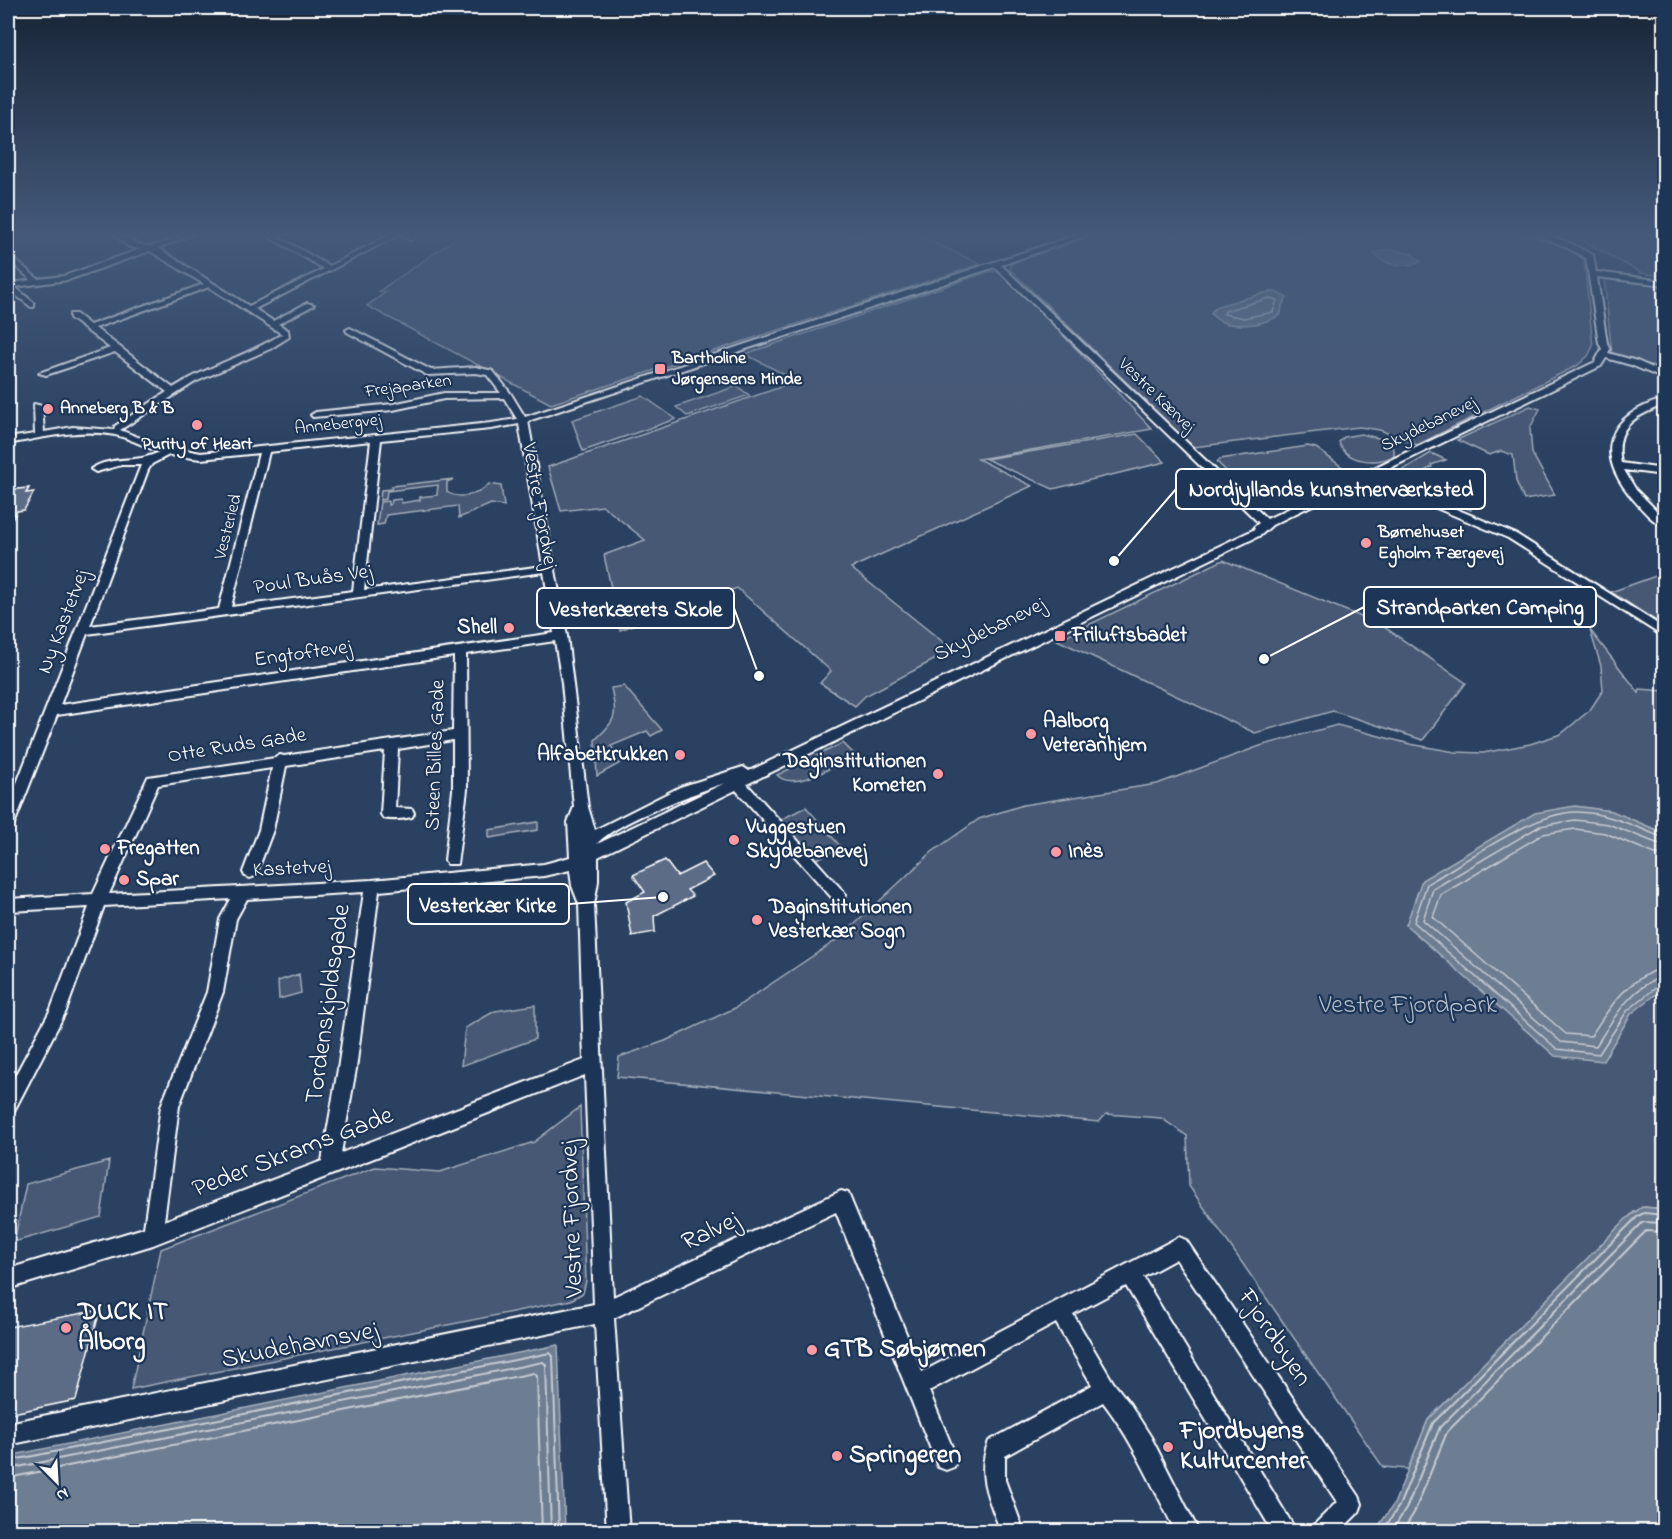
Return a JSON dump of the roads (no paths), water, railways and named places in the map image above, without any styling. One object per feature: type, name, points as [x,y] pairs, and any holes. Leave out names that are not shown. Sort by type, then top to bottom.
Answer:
[{"type":"street","points":[[88,328],[147,307]]},
{"type":"street","points":[[118,428],[198,377],[282,339],[286,335],[285,332],[246,307]]},
{"type":"street","points":[[249,309],[253,307]]},
{"type":"street","points":[[272,324],[306,307]]},
{"type":"street","name":"Annebergvej","points":[[67,432],[119,433],[191,455],[467,428],[493,428],[866,307]]},
{"type":"street","name":"Vestre Kærvej","points":[[1040,307],[1252,512],[1268,524]]},
{"type":"street","points":[[1598,307],[1603,343],[1606,349],[1605,355],[1634,363],[1665,376]]},
{"type":"street","points":[[73,316],[174,393]]},
{"type":"street","name":"Frejaparken","points":[[351,330],[430,373],[476,370],[490,373],[508,396],[520,420]]},
{"type":"street","points":[[43,373],[116,349]]},
{"type":"street","name":"Skydebanevej","points":[[583,852],[619,822],[685,791],[736,780],[1257,533],[1268,524],[1579,374],[1598,364],[1605,355]]},
{"type":"street","name":"Frejaparken","points":[[316,415],[393,407],[444,396],[475,397],[505,394]]},
{"type":"street","points":[[1665,402],[1634,415],[1623,425],[1614,451],[1620,474],[1642,502],[1665,523]]},
{"type":"street","points":[[37,406],[40,436]]},
{"type":"street","points":[[1650,407],[1665,413]]},
{"type":"street","name":"Vestre Fjordvej","points":[[520,420],[528,440],[561,636],[575,738],[580,807],[575,822],[583,852],[579,886],[586,905],[604,1312],[618,1532]]},
{"type":"street","name":"Annebergvej","points":[[8,441],[96,427],[118,428],[170,450]]},
{"type":"street","points":[[358,593],[376,438]]},
{"type":"street","name":"Vesterled","points":[[224,612],[265,449]]},
{"type":"street","points":[[96,469],[121,462],[149,462],[170,450]]},
{"type":"street","name":"Ny Kastetvej","points":[[8,822],[143,469],[149,462]]},
{"type":"street","points":[[1618,466],[1665,472]]},
{"type":"street","points":[[1373,473],[1427,501],[1512,536],[1665,633]]},
{"type":"street","name":"Poul Buås Vej","points":[[82,631],[550,568]]},
{"type":"street","name":"Engtoftevej","points":[[52,711],[561,636]]},
{"type":"street","name":"Steen Billes Gade","points":[[452,860],[460,790],[458,735],[460,651]]},
{"type":"street","name":"Otte Ruds Gade","points":[[99,901],[153,781],[280,760],[458,735]]},
{"type":"street","points":[[392,744],[388,814],[407,813]]},
{"type":"street","points":[[250,872],[266,831],[280,760]]},
{"type":"street","points":[[736,780],[838,895]]},
{"type":"street","name":"Kastetvej","points":[[8,905],[451,880],[514,871],[544,870],[583,852]]},
{"type":"street","name":"Tordenskjoldsgade","points":[[330,1166],[347,1069],[372,886]]},
{"type":"street","points":[[153,1235],[170,1106],[215,992],[228,919],[242,893]]},
{"type":"street","points":[[8,1105],[58,1011],[99,901]]},
{"type":"street","name":"Peder Skrams Gade","points":[[8,1278],[25,1275],[153,1235],[593,1064]]},
{"type":"street","name":"Ralvej","points":[[604,1312],[841,1200],[916,1386]]},
{"type":"street","name":"Fjordbyen","points":[[916,1386],[1179,1247],[1351,1504],[1323,1532]]},
{"type":"street","points":[[1130,1273],[1286,1532]]},
{"type":"street","points":[[1060,1310],[1106,1389],[1123,1411],[1143,1445],[1188,1532]]},
{"type":"street","name":"Skudehavnsvej","points":[[8,1434],[604,1312]]},
{"type":"street","points":[[916,1386],[946,1459]]},
{"type":"street","points":[[1013,1532],[992,1470],[992,1458],[997,1449],[1106,1389]]},
{"type":"water","points":[[1217,307],[1282,307],[1281,314],[1274,318],[1245,325],[1226,323],[1211,314]]},
{"type":"water","points":[[1575,806],[1612,811],[1664,833],[1664,988],[1631,1014],[1603,1061],[1555,1056],[1406,925],[1422,880],[1535,813]]},
{"type":"water","points":[[1642,1207],[1664,1209],[1664,1531],[1375,1531],[1394,1504],[1428,1420],[1626,1219]]},
{"type":"water","points":[[558,1345],[565,1531],[8,1531],[8,1456]]},
{"type":"place","name":"Bartholine Jørgensens Minde","points":[[660,369]]},
{"type":"place","name":"Anneberg B & B","points":[[48,409]]},
{"type":"place","name":"Purity of Heart","points":[[197,425]]},
{"type":"place","name":"Børnehuset Egholm Færgevej","points":[[1366,543]]},
{"type":"place","name":"Nordjyllands kunstnerværksted","points":[[1114,561]]},
{"type":"place","name":"Shell","points":[[509,628]]},
{"type":"place","name":"Friluftsbadet","points":[[1060,636]]},
{"type":"place","name":"Strandparken Camping","points":[[1264,659]]},
{"type":"place","name":"Vesterkærets Skole","points":[[759,676]]},
{"type":"place","name":"Aalborg Veteranhjem","points":[[1031,734]]},
{"type":"place","name":"Alfabetkrukken","points":[[680,755]]},
{"type":"place","name":"Daginstitutionen Kometen","points":[[938,774]]},
{"type":"place","name":"Vuggestuen Skydebanevej","points":[[734,840]]},
{"type":"place","name":"Fregatten","points":[[105,849]]},
{"type":"place","name":"Inès","points":[[1056,852]]},
{"type":"place","name":"Spar","points":[[124,880]]},
{"type":"place","name":"Vesterkær Kirke","points":[[663,897]]},
{"type":"place","name":"Daginstitutionen Vesterkær Sogn","points":[[757,920]]},
{"type":"place","name":"DUCK IT Ålborg","points":[[66,1328]]},
{"type":"place","name":"GTB Søbjørnen","points":[[812,1350]]},
{"type":"place","name":"Fjordbyens Kulturcenter","points":[[1168,1447]]},
{"type":"place","name":"Springeren","points":[[837,1456]]},
{"type":"park label","name":"Vestre Fjordpark","points":[[1408,1006]]}]
